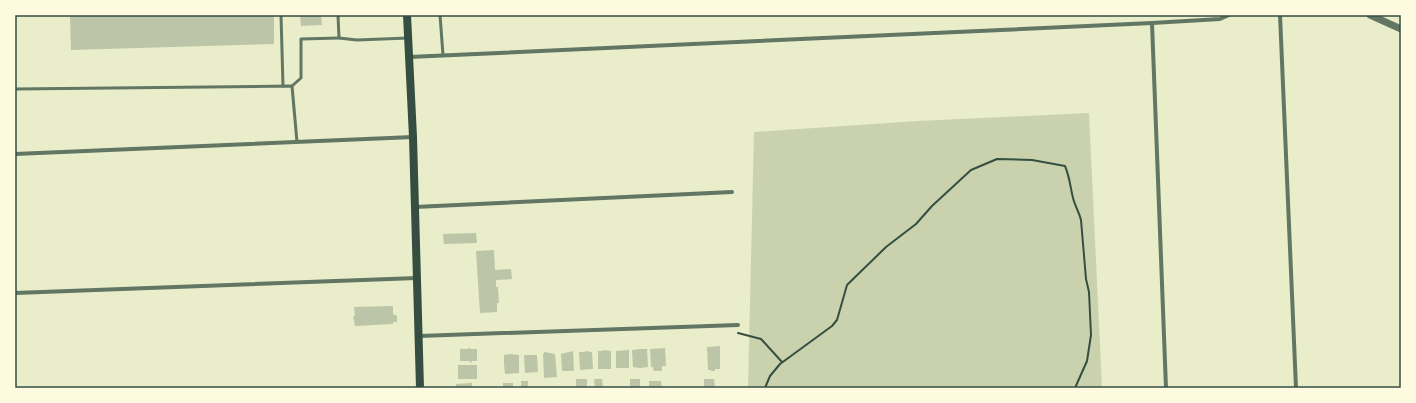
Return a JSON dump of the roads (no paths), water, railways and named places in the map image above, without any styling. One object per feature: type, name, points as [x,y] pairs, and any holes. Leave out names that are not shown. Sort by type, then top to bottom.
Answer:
[{"type":"main road","points":[[407,15],[413,137],[420,388]]},
{"type":"street","points":[[408,57],[1152,23],[1220,19],[1229,15]]},
{"type":"street","points":[[1280,15],[1296,388]]},
{"type":"street","points":[[1370,15],[1401,29]]},
{"type":"street","points":[[1152,23],[1166,388]]},
{"type":"street","points":[[15,154],[413,137]]},
{"type":"street","points":[[415,206],[732,192]]},
{"type":"street","points":[[15,293],[417,278]]},
{"type":"street","points":[[419,336],[738,325]]},
{"type":"lane","points":[[281,15],[283,86]]},
{"type":"lane","points":[[338,15],[340,38]]},
{"type":"lane","points":[[440,15],[443,55]]},
{"type":"lane","points":[[15,89],[292,86],[301,78],[301,39],[340,38],[357,40],[408,38]]},
{"type":"lane","points":[[292,86],[297,142]]}]
